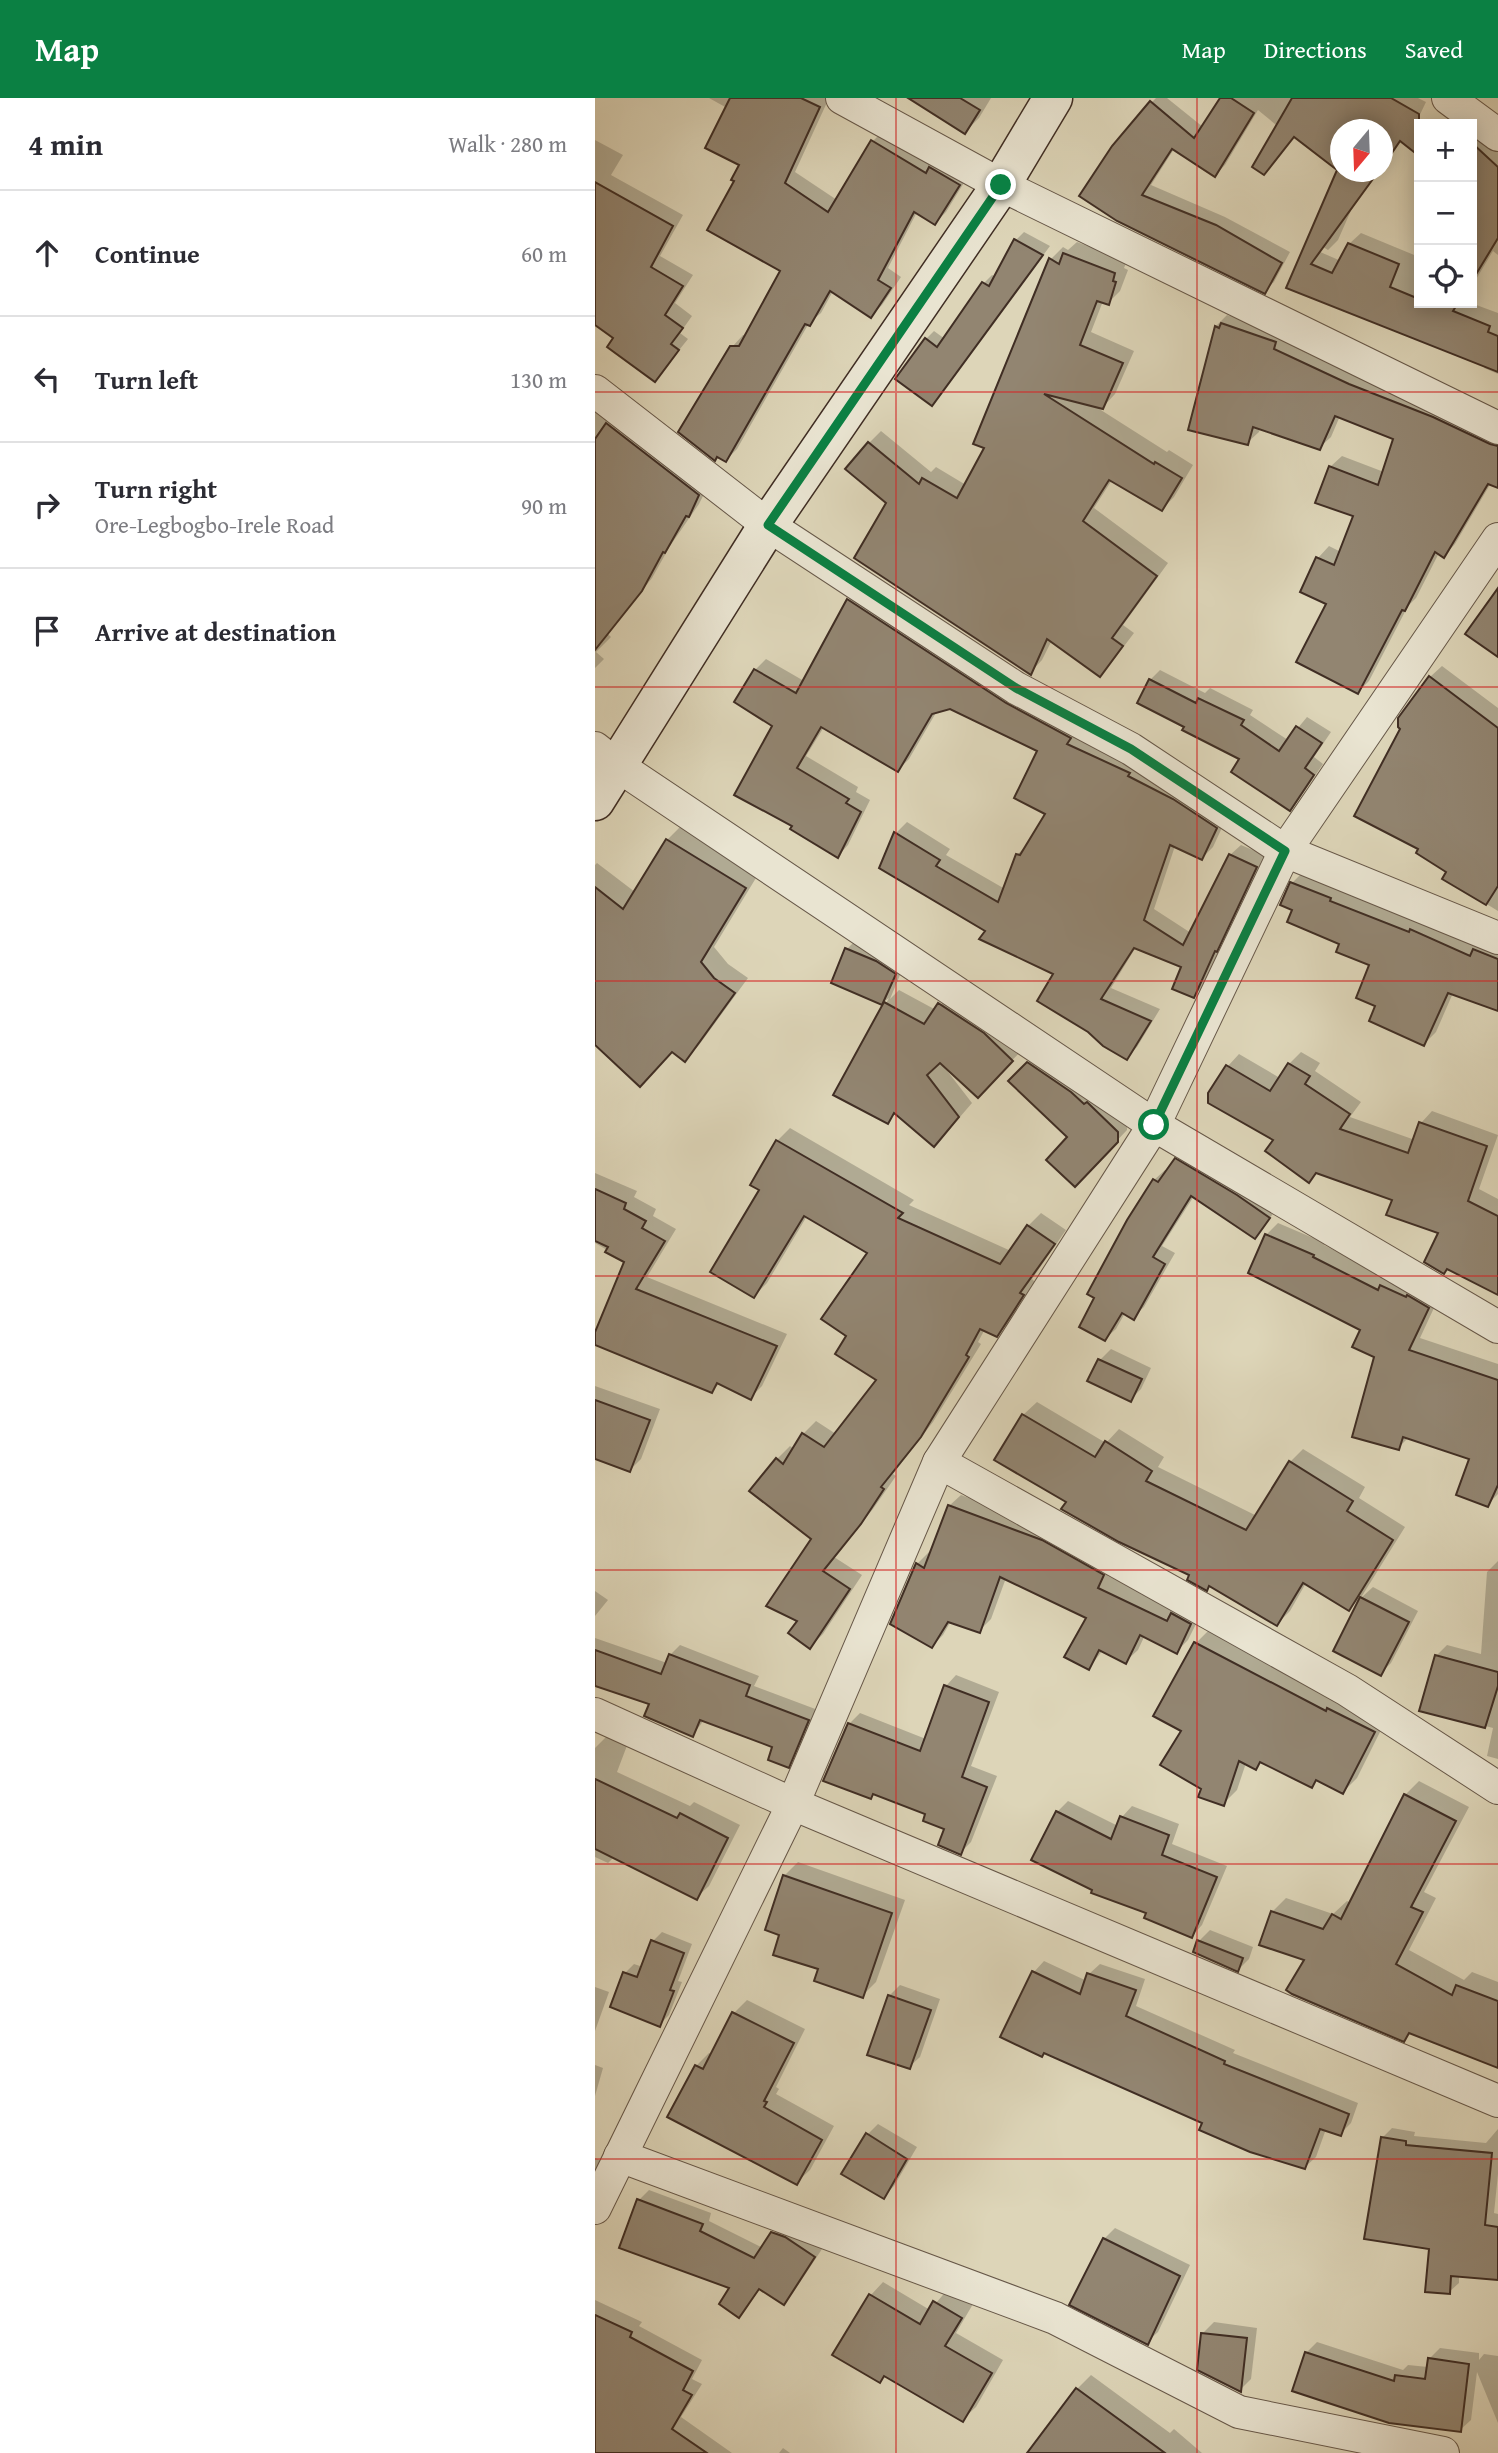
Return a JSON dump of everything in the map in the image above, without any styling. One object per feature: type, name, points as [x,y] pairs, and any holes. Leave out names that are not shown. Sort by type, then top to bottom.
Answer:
[{"type":"main road","points":[[595,801],[606,757],[1001,185],[1052,98]]},
{"type":"street","points":[[842,98],[1001,185],[1498,428]]},
{"type":"street","points":[[1448,98],[1498,135]]},
{"type":"street","points":[[595,391],[768,525],[1016,688],[1131,749],[1285,851],[1498,938]]},
{"type":"street","points":[[595,2208],[793,1804],[939,1462],[1154,1125],[1285,851],[1498,539]]},
{"type":"street","points":[[606,757],[1154,1125],[1498,1327]]},
{"type":"street","points":[[939,1462],[1347,1690],[1498,1788]]},
{"type":"street","points":[[595,1714],[793,1804],[1498,2101]]},
{"type":"street","points":[[620,2156],[1055,2318],[1239,2412],[1443,2453]]},
{"type":"building","points":[[730,98],[801,98],[820,107],[785,183],[828,212],[871,140],[926,173],[929,167],[960,185],[935,225],[914,212],[878,280],[891,288],[871,318],[830,291],[810,326],[805,324],[726,462],[717,457],[715,461],[678,432],[730,346],[739,346],[780,271],[707,230],[734,181],[731,180],[739,165],[705,148]]},
{"type":"building","points":[[908,98],[960,98],[980,110],[965,134]]},
{"type":"building","points":[[1220,98],[1231,98],[1254,113],[1215,177],[1172,149],[1142,195],[1216,225],[1282,263],[1265,294],[1117,221],[1079,196],[1112,146],[1150,101],[1194,138]]},
{"type":"building","points":[[1292,98],[1391,98],[1419,114],[1419,119],[1414,119],[1414,152],[1400,141],[1393,151],[1393,119],[1330,119],[1330,165],[1294,137],[1264,175],[1252,167]]},
{"type":"building","points":[[1477,148],[1498,167],[1498,238],[1477,273]]},
{"type":"building","points":[[595,182],[673,226],[651,267],[683,286],[665,315],[683,328],[671,344],[679,350],[655,382],[607,347],[613,338],[595,325]]},
{"type":"building","points":[[1332,182],[1371,182],[1311,264],[1332,273],[1348,243],[1399,264],[1390,287],[1414,297],[1414,308],[1455,308],[1453,311],[1490,326],[1488,332],[1498,336],[1498,372],[1286,288]]},
{"type":"building","points":[[1014,239],[1043,255],[932,406],[895,379],[925,338],[937,347],[982,282],[989,286]]},
{"type":"building","points":[[1063,253],[1115,273],[1113,281],[1116,282],[1109,305],[1097,301],[1080,345],[1123,363],[1103,409],[1044,394],[1154,464],[1155,462],[1182,478],[1162,511],[1109,480],[1083,521],[1157,576],[1112,638],[1123,646],[1100,677],[1047,639],[1031,675],[854,558],[886,503],[845,469],[868,442],[919,484],[922,478],[957,498],[984,448],[973,444],[1049,258],[1059,264]]},
{"type":"building","points":[[1221,323],[1276,342],[1274,349],[1349,384],[1498,446],[1498,488],[1488,484],[1444,558],[1435,552],[1358,694],[1296,662],[1326,604],[1300,592],[1316,557],[1334,565],[1353,516],[1315,503],[1329,466],[1378,485],[1393,439],[1335,416],[1320,450],[1253,427],[1248,445],[1188,430],[1215,326],[1219,328]]},
{"type":"building","points":[[606,423],[699,495],[689,517],[686,516],[665,553],[663,552],[642,591],[595,650],[595,439]]},
{"type":"building","points":[[1498,588],[1498,657],[1465,634]]},
{"type":"building","points":[[847,599],[1006,703],[1071,738],[1067,744],[1130,773],[1128,776],[1173,799],[1217,828],[1202,860],[1170,845],[1144,920],[1183,945],[1229,854],[1257,867],[1194,998],[1172,989],[1181,967],[1134,948],[1101,999],[1151,1021],[1127,1060],[1037,1001],[1053,974],[979,939],[985,931],[879,868],[894,832],[940,860],[936,866],[998,902],[1016,854],[1020,855],[1045,814],[1014,798],[1037,751],[950,709],[932,714],[898,772],[821,727],[797,768],[849,799],[846,803],[861,812],[838,858],[790,829],[792,826],[734,795],[772,726],[734,702],[754,669],[796,693]]},
{"type":"building","points":[[1429,676],[1498,728],[1498,886],[1486,905],[1442,879],[1446,872],[1416,853],[1418,849],[1354,816],[1400,729],[1398,718]]},
{"type":"building","points":[[1149,679],[1196,703],[1198,698],[1244,720],[1241,725],[1279,751],[1296,726],[1322,743],[1305,768],[1314,775],[1290,811],[1231,772],[1239,759],[1137,703]]},
{"type":"building","points":[[666,839],[746,888],[701,962],[714,978],[735,993],[685,1062],[672,1052],[640,1087],[595,1045],[595,887],[623,909]]},
{"type":"building","points":[[1290,882],[1331,898],[1330,901],[1409,932],[1410,929],[1470,956],[1473,949],[1498,959],[1498,1011],[1448,993],[1424,1046],[1369,1021],[1375,1006],[1356,998],[1369,965],[1336,952],[1339,944],[1287,922],[1292,910],[1280,905]]},
{"type":"building","points":[[845,948],[876,961],[896,974],[882,1005],[831,983]]},
{"type":"building","points":[[884,1002],[924,1024],[938,1003],[984,1033],[1013,1061],[978,1098],[940,1063],[927,1075],[959,1117],[934,1147],[894,1113],[888,1124],[833,1095]]},
{"type":"building","points":[[1027,1062],[1084,1104],[1087,1102],[1118,1132],[1118,1142],[1075,1187],[1046,1160],[1067,1137],[1008,1081]]},
{"type":"building","points":[[1288,1063],[1310,1076],[1305,1084],[1350,1114],[1340,1129],[1408,1153],[1419,1122],[1487,1146],[1468,1201],[1498,1216],[1498,1295],[1447,1269],[1444,1274],[1424,1262],[1438,1233],[1386,1215],[1392,1200],[1316,1173],[1309,1183],[1265,1151],[1273,1140],[1208,1103],[1208,1093],[1226,1065],[1270,1091]]},
{"type":"building","points":[[776,1140],[903,1213],[898,1218],[1000,1264],[1027,1225],[1055,1244],[1020,1293],[1024,1295],[997,1337],[980,1329],[966,1355],[969,1357],[921,1437],[881,1487],[884,1489],[861,1524],[823,1571],[850,1589],[810,1649],[788,1633],[797,1621],[766,1606],[811,1539],[749,1491],[776,1458],[783,1464],[802,1433],[824,1447],[876,1380],[835,1354],[846,1336],[821,1319],[867,1253],[804,1216],[754,1298],[710,1272],[759,1190],[750,1185]]},
{"type":"building","points":[[1175,1158],[1270,1218],[1255,1239],[1191,1196],[1153,1257],[1165,1264],[1134,1320],[1122,1313],[1105,1341],[1079,1327],[1094,1298],[1087,1294],[1127,1220],[1153,1179],[1158,1182]]},
{"type":"building","points":[[595,1189],[626,1203],[624,1209],[646,1221],[642,1228],[665,1241],[636,1289],[777,1346],[751,1400],[717,1383],[712,1393],[595,1345],[595,1332],[624,1262],[605,1252],[608,1247],[595,1241]]},
{"type":"building","points":[[1265,1234],[1314,1255],[1313,1257],[1378,1290],[1380,1285],[1406,1297],[1407,1295],[1429,1308],[1409,1350],[1498,1380],[1498,1485],[1488,1507],[1456,1495],[1469,1459],[1403,1437],[1399,1450],[1352,1437],[1374,1357],[1352,1347],[1360,1330],[1248,1273]]},
{"type":"building","points":[[1098,1359],[1142,1379],[1131,1402],[1087,1381]]},
{"type":"building","points":[[595,1400],[650,1420],[630,1472],[595,1459]]},
{"type":"building","points":[[1022,1414],[1095,1457],[1105,1441],[1152,1471],[1146,1481],[1246,1530],[1289,1461],[1353,1501],[1347,1511],[1393,1540],[1349,1611],[1303,1583],[1277,1626],[1209,1586],[1207,1591],[1187,1580],[1189,1575],[1119,1542],[1061,1509],[1066,1502],[994,1460]]},
{"type":"building","points":[[948,1505],[1042,1540],[1104,1575],[1098,1588],[1167,1621],[1171,1613],[1191,1624],[1177,1654],[1140,1635],[1126,1664],[1099,1650],[1089,1670],[1064,1657],[1086,1618],[1000,1577],[980,1633],[948,1622],[932,1648],[890,1624],[916,1563],[924,1568]]},
{"type":"building","points":[[1360,1597],[1409,1622],[1381,1676],[1333,1651]]},
{"type":"building","points":[[1194,1642],[1326,1711],[1327,1708],[1375,1732],[1343,1794],[1316,1780],[1312,1788],[1260,1762],[1256,1770],[1239,1761],[1224,1806],[1198,1797],[1201,1789],[1160,1765],[1181,1731],[1153,1716]]},
{"type":"building","points":[[595,1650],[661,1674],[669,1654],[750,1685],[746,1696],[809,1720],[789,1768],[768,1760],[772,1747],[700,1720],[693,1737],[644,1716],[649,1704],[595,1686]]},
{"type":"building","points":[[1435,1655],[1498,1672],[1498,1686],[1485,1728],[1419,1711]]},
{"type":"building","points":[[944,1685],[989,1702],[962,1777],[987,1787],[961,1855],[938,1845],[944,1829],[923,1821],[925,1814],[873,1794],[871,1799],[823,1781],[848,1723],[920,1751]]},
{"type":"building","points":[[595,1779],[677,1818],[680,1813],[728,1838],[697,1900],[595,1849]]},
{"type":"building","points":[[1404,1794],[1456,1821],[1411,1907],[1423,1912],[1396,1964],[1452,1995],[1456,1985],[1498,2001],[1498,2068],[1409,2033],[1404,2042],[1292,1994],[1286,1990],[1304,1960],[1259,1945],[1271,1911],[1323,1929],[1332,1914],[1341,1919]]},
{"type":"building","points":[[1056,1811],[1111,1839],[1120,1816],[1169,1835],[1162,1855],[1217,1877],[1192,1938],[1144,1918],[1146,1913],[1091,1893],[1092,1890],[1031,1860]]},
{"type":"building","points":[[783,1875],[892,1913],[863,1998],[814,1981],[818,1969],[773,1955],[779,1935],[765,1930]]},
{"type":"building","points":[[651,1940],[684,1953],[670,1990],[674,1991],[660,2027],[610,2007],[623,1972],[637,1977]]},
{"type":"building","points":[[1197,1940],[1243,1958],[1238,1972],[1193,1952]]},
{"type":"building","points":[[1032,1971],[1080,1994],[1087,1973],[1136,1990],[1126,2016],[1225,2061],[1224,2064],[1349,2114],[1341,2136],[1320,2129],[1305,2169],[1250,2152],[1199,2130],[1202,2123],[1044,2053],[1042,2057],[1000,2037]]},
{"type":"building","points":[[888,1995],[931,2010],[910,2069],[867,2055]]},
{"type":"building","points":[[732,2012],[794,2043],[764,2101],[767,2102],[764,2107],[822,2140],[797,2185],[667,2117],[695,2065],[703,2069]]},
{"type":"building","points":[[866,2133],[907,2159],[884,2199],[841,2174]]},
{"type":"building","points":[[1381,2137],[1406,2141],[1406,2145],[1492,2153],[1485,2225],[1498,2227],[1498,2280],[1451,2276],[1450,2294],[1425,2292],[1429,2249],[1364,2239]]},
{"type":"building","points":[[637,2199],[703,2224],[700,2231],[754,2258],[771,2232],[785,2237],[815,2257],[784,2305],[759,2289],[739,2318],[719,2304],[729,2288],[619,2248]]},
{"type":"building","points":[[1103,2238],[1180,2276],[1148,2345],[1069,2305]]},
{"type":"building","points":[[869,2294],[920,2324],[933,2301],[962,2318],[945,2346],[992,2373],[963,2422],[884,2376],[880,2383],[832,2355]]},
{"type":"building","points":[[595,2315],[632,2332],[630,2337],[693,2371],[683,2390],[692,2395],[672,2429],[707,2453],[595,2453]]},
{"type":"building","points":[[1201,2333],[1247,2338],[1241,2392],[1197,2370]]},
{"type":"building","points":[[1305,2352],[1394,2381],[1395,2375],[1425,2379],[1428,2358],[1469,2364],[1461,2432],[1389,2423],[1292,2391]]},
{"type":"building","points":[[1076,2388],[1165,2453],[1027,2453]]},
{"type":"route","points":[[1001,185],[768,525],[1016,688],[1131,749],[1285,851],[1154,1125]]}]
